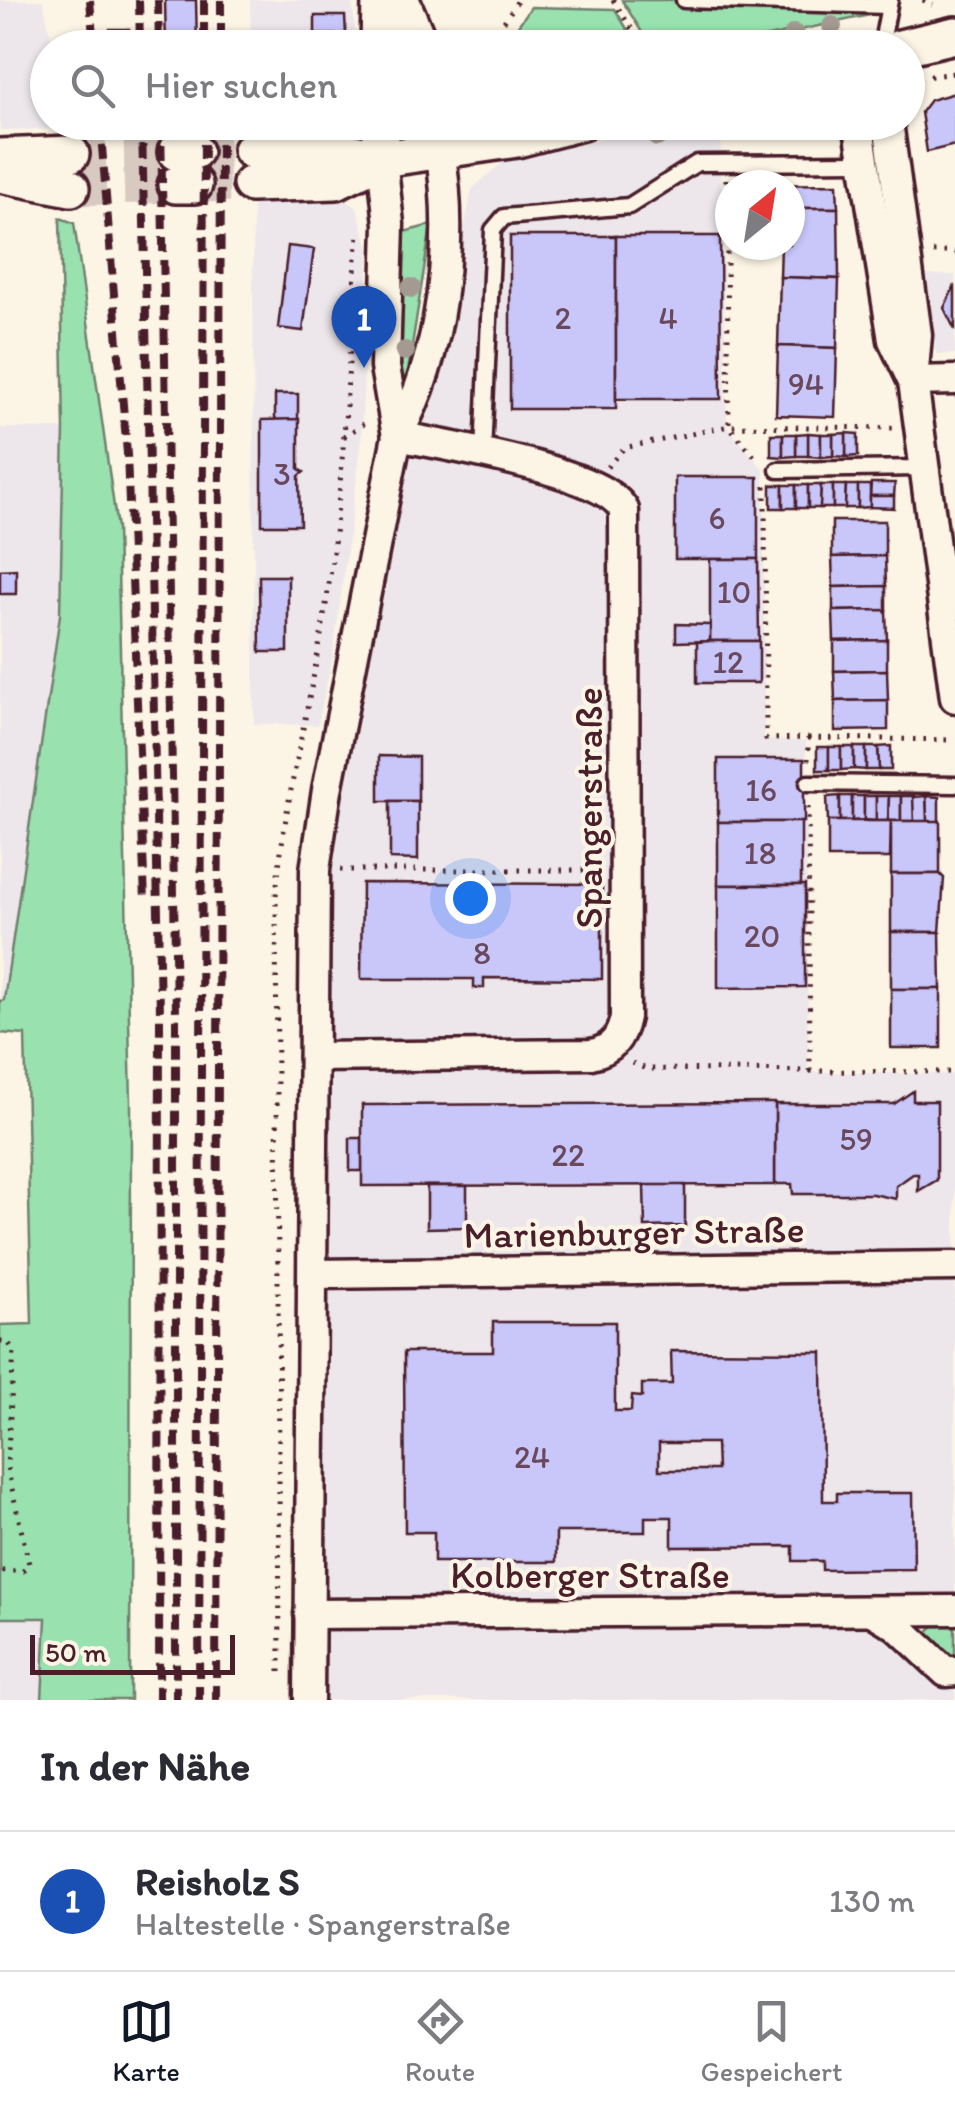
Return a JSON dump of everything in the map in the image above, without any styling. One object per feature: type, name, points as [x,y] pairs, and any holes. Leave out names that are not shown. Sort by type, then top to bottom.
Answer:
[{"type":"street","points":[[379,30],[380,0]]},
{"type":"street","points":[[401,0],[414,30]]},
{"type":"street","points":[[925,42],[955,34]]},
{"type":"street","points":[[381,140],[389,224],[385,367],[396,436]]},
{"type":"street","points":[[250,167],[334,148],[382,158],[428,140]]},
{"type":"street","points":[[309,1700],[316,870],[326,790],[396,436],[421,386],[440,296],[448,208],[439,140]]},
{"type":"street","points":[[860,140],[893,340],[913,381]]},
{"type":"street","points":[[890,140],[916,335],[913,381],[918,428],[955,698]]},
{"type":"street","points":[[0,157],[71,171],[0,174]]},
{"type":"street","points":[[913,381],[955,380]]},
{"type":"street","points":[[396,436],[483,454],[593,484]]},
{"type":"street","name":"Spangerstraße","points":[[593,484],[620,502],[626,524],[625,1018],[623,1030],[606,1051]]},
{"type":"street","points":[[314,1057],[606,1051]]},
{"type":"street","name":"Marienburger Straße","points":[[314,1274],[955,1266]]},
{"type":"street","name":"Kolberger Straße","points":[[310,1614],[955,1610]]},
{"type":"street","points":[[872,1611],[897,1626],[946,1672],[955,1671]]},
{"type":"lane","points":[[684,0],[889,3],[884,30]]},
{"type":"lane","points":[[483,454],[493,230],[498,222],[511,214],[628,206],[697,163],[862,162]]},
{"type":"lane","points":[[778,470],[923,468]]},
{"type":"lane","points":[[808,783],[955,786]]},
{"type":"path","points":[[499,30],[518,0]]},
{"type":"path","points":[[613,0],[632,30]]},
{"type":"path","points":[[923,0],[933,5]]},
{"type":"path","points":[[925,80],[955,73]]},
{"type":"path","points":[[725,140],[728,426],[765,468],[766,739],[955,740]]},
{"type":"path","points":[[282,1681],[276,1592],[276,896],[281,832],[332,551],[358,231]]},
{"type":"path","points":[[920,252],[955,252]]},
{"type":"path","points":[[593,484],[624,448],[728,426],[918,428]]},
{"type":"path","points":[[808,738],[810,1070]]},
{"type":"path","points":[[316,870],[627,870]]},
{"type":"path","points":[[606,1051],[646,1069],[955,1072]]},
{"type":"path","points":[[0,1341],[8,1342],[14,1350],[7,1467],[29,1564],[23,1571],[0,1571]]},
{"type":"shaded area","points":[[0,0],[43,0],[49,30],[30,30],[30,130],[0,130]]},
{"type":"shaded area","points":[[250,0],[352,0],[355,30],[251,30]]},
{"type":"shaded area","points":[[599,140],[720,140],[721,170],[715,170],[715,260],[723,260],[727,426],[764,470],[764,740],[806,741],[808,1072],[955,1074],[955,1261],[324,1262],[327,867],[408,447],[433,383],[472,189],[503,162]]},
{"type":"shaded area","points":[[333,194],[357,207],[369,249],[361,447],[333,655],[318,725],[254,724],[253,197]]},
{"type":"shaded area","points":[[926,275],[955,275],[955,354],[936,354]]},
{"type":"shaded area","points":[[0,428],[64,429],[59,615],[4,1001],[0,1001]]},
{"type":"shaded area","points":[[955,1272],[955,1594],[325,1601],[324,1281]]},
{"type":"shaded area","points":[[0,1618],[46,1618],[42,1700],[0,1700]]},
{"type":"shaded area","points":[[883,1624],[955,1683],[955,1700],[324,1700],[323,1630]]},
{"type":"green space","points":[[622,0],[870,0],[870,15],[800,30],[641,30]]},
{"type":"green space","points":[[531,7],[615,9],[628,30],[515,30]]},
{"type":"green space","points":[[60,218],[74,223],[117,528],[131,1102],[130,1700],[42,1700],[46,1618],[0,1618],[0,1325],[32,1324],[25,1035],[0,1033],[0,1001],[4,1000],[60,615],[64,429]]},
{"type":"green space","points":[[431,225],[405,390],[395,393],[400,233]]},
{"type":"green space","points":[[955,1624],[955,1659],[927,1639],[926,1633],[935,1625]]},
{"type":"building","points":[[165,0],[196,0],[197,30],[166,30]]},
{"type":"building","points":[[315,16],[345,16],[346,30],[315,30]]},
{"type":"building","points":[[955,93],[955,145],[927,152],[925,107],[930,100]]},
{"type":"building","points":[[805,184],[837,184],[838,208],[805,208]]},
{"type":"building","points":[[805,208],[838,208],[839,279],[780,277],[781,260],[805,260]]},
{"type":"building","points":[[510,236],[616,236],[616,409],[510,409]]},
{"type":"building","points":[[616,236],[715,236],[715,260],[720,260],[721,399],[616,399]]},
{"type":"building","points":[[288,246],[314,249],[303,331],[278,328]]},
{"type":"building","points":[[780,277],[839,279],[837,348],[778,346]]},
{"type":"building","points":[[955,285],[955,330],[944,308]]},
{"type":"building","points":[[778,346],[837,348],[835,417],[776,415]]},
{"type":"building","points":[[275,394],[298,394],[298,420],[275,420]]},
{"type":"building","points":[[299,419],[299,469],[304,472],[299,476],[300,525],[262,525],[262,420]]},
{"type":"building","points":[[808,433],[821,434],[821,457],[808,456]]},
{"type":"building","points":[[808,433],[808,456],[796,456],[796,434]]},
{"type":"building","points":[[846,433],[858,434],[858,456],[846,457]]},
{"type":"building","points":[[846,433],[846,457],[833,456],[833,434]]},
{"type":"building","points":[[771,434],[783,434],[783,457],[771,456]]},
{"type":"building","points":[[783,434],[796,434],[796,456],[783,457]]},
{"type":"building","points":[[821,434],[833,434],[833,456],[821,457]]},
{"type":"building","points":[[675,477],[758,477],[758,559],[675,559]]},
{"type":"building","points":[[871,483],[895,483],[894,496],[870,496]]},
{"type":"building","points":[[771,485],[783,485],[783,508],[771,508]]},
{"type":"building","points":[[783,485],[796,485],[796,508],[783,508]]},
{"type":"building","points":[[796,485],[808,485],[808,508],[796,508]]},
{"type":"building","points":[[808,485],[821,485],[820,508],[808,508]]},
{"type":"building","points":[[821,485],[833,485],[833,508],[820,508]]},
{"type":"building","points":[[833,485],[846,485],[845,508],[833,508]]},
{"type":"building","points":[[846,485],[858,485],[858,508],[845,508]]},
{"type":"building","points":[[858,485],[870,485],[870,507],[858,508]]},
{"type":"building","points":[[870,496],[894,496],[894,508],[870,507]]},
{"type":"building","points":[[832,521],[885,521],[885,556],[832,557]]},
{"type":"building","points":[[885,556],[886,586],[833,587],[832,557]]},
{"type":"building","points":[[710,559],[758,559],[759,641],[710,641]]},
{"type":"building","points":[[16,569],[16,594],[0,594],[0,570]]},
{"type":"building","points":[[259,576],[288,576],[288,652],[260,652]]},
{"type":"building","points":[[886,586],[886,610],[833,611],[833,587]]},
{"type":"building","points":[[886,610],[887,640],[834,641],[833,611]]},
{"type":"building","points":[[676,624],[710,625],[710,641],[676,642]]},
{"type":"building","points":[[887,640],[887,670],[834,671],[834,641]]},
{"type":"building","points":[[759,641],[759,683],[697,683],[697,642]]},
{"type":"building","points":[[887,670],[888,700],[835,701],[834,671]]},
{"type":"building","points":[[888,700],[888,730],[835,731],[835,701]]},
{"type":"building","points":[[891,746],[891,770],[879,770],[878,747]]},
{"type":"building","points":[[817,747],[829,747],[829,770],[817,770]]},
{"type":"building","points":[[829,747],[841,747],[841,770],[829,770]]},
{"type":"building","points":[[841,747],[854,747],[854,769],[841,770]]},
{"type":"building","points":[[854,747],[866,747],[866,770],[854,769]]},
{"type":"building","points":[[866,747],[878,747],[879,770],[866,770]]},
{"type":"building","points":[[379,756],[418,757],[418,801],[379,801]]},
{"type":"building","points":[[718,759],[804,759],[804,822],[718,822]]},
{"type":"building","points":[[840,796],[840,821],[828,821],[827,797]]},
{"type":"building","points":[[840,796],[852,796],[852,821],[840,821]]},
{"type":"building","points":[[852,796],[864,796],[864,820],[852,821]]},
{"type":"building","points":[[864,796],[876,796],[876,821],[864,820]]},
{"type":"building","points":[[876,796],[889,796],[888,821],[876,821]]},
{"type":"building","points":[[889,796],[901,796],[901,821],[888,821]]},
{"type":"building","points":[[901,796],[914,796],[914,821],[901,821]]},
{"type":"building","points":[[926,796],[939,797],[939,821],[927,822]]},
{"type":"building","points":[[926,796],[927,822],[914,821],[913,797]]},
{"type":"building","points":[[390,801],[418,801],[418,860],[390,859]]},
{"type":"building","points":[[828,821],[891,821],[890,858],[828,858]]},
{"type":"building","points":[[891,821],[940,821],[940,874],[891,874]]},
{"type":"building","points":[[718,822],[801,822],[801,885],[718,885]]},
{"type":"building","points":[[891,874],[940,874],[944,878],[940,932],[891,932]]},
{"type":"building","points":[[362,883],[602,884],[602,979],[484,978],[484,988],[474,988],[474,979],[361,979]]},
{"type":"building","points":[[718,885],[805,885],[805,987],[718,988]]},
{"type":"building","points":[[891,932],[940,932],[941,989],[891,989]]},
{"type":"building","points":[[891,989],[941,989],[941,1048],[891,1048]]},
{"type":"building","points":[[913,1091],[913,1101],[937,1101],[937,1180],[918,1191],[918,1174],[913,1174],[896,1186],[896,1199],[873,1194],[793,1194],[792,1184],[775,1184],[775,1104],[894,1104]]},
{"type":"building","points":[[775,1103],[775,1185],[362,1186],[362,1105]]},
{"type":"building","points":[[350,1138],[362,1138],[362,1171],[350,1171]]},
{"type":"building","points":[[644,1185],[685,1185],[685,1226],[645,1227]]},
{"type":"building","points":[[427,1186],[467,1186],[467,1227],[427,1228]]},
{"type":"building","points":[[493,1322],[615,1322],[615,1411],[631,1411],[632,1396],[642,1397],[642,1384],[672,1384],[671,1351],[822,1352],[823,1501],[837,1501],[837,1493],[913,1493],[914,1569],[822,1570],[822,1561],[793,1561],[793,1546],[672,1547],[672,1517],[645,1517],[645,1532],[556,1532],[556,1562],[434,1562],[434,1532],[405,1532],[404,1352],[493,1352]],"holes":[[[659,1443],[716,1443],[717,1470],[659,1470]]]},
{"type":"tunnel","points":[[194,151],[251,150]]},
{"type":"tunnel","points":[[71,154],[176,152]]},
{"type":"tunnel","points":[[194,185],[251,184]]},
{"type":"tunnel","points":[[71,188],[176,185]]},
{"type":"railway","points":[[90,0],[92,30]]},
{"type":"railway","points":[[139,0],[140,30]]},
{"type":"railway","points":[[158,0],[159,30]]},
{"type":"railway","points":[[204,0],[204,30]]},
{"type":"railway","points":[[221,0],[221,30]]},
{"type":"railway","points":[[101,140],[127,454],[145,900]]},
{"type":"railway","points":[[142,140],[160,1013],[159,1700]]},
{"type":"railway","points":[[161,140],[176,1013],[176,1700]]},
{"type":"railway","points":[[199,1700],[204,140]]},
{"type":"railway","points":[[216,1700],[221,140]]},
{"type":"place","name":"Reisholz S","points":[[364,368]]}]
